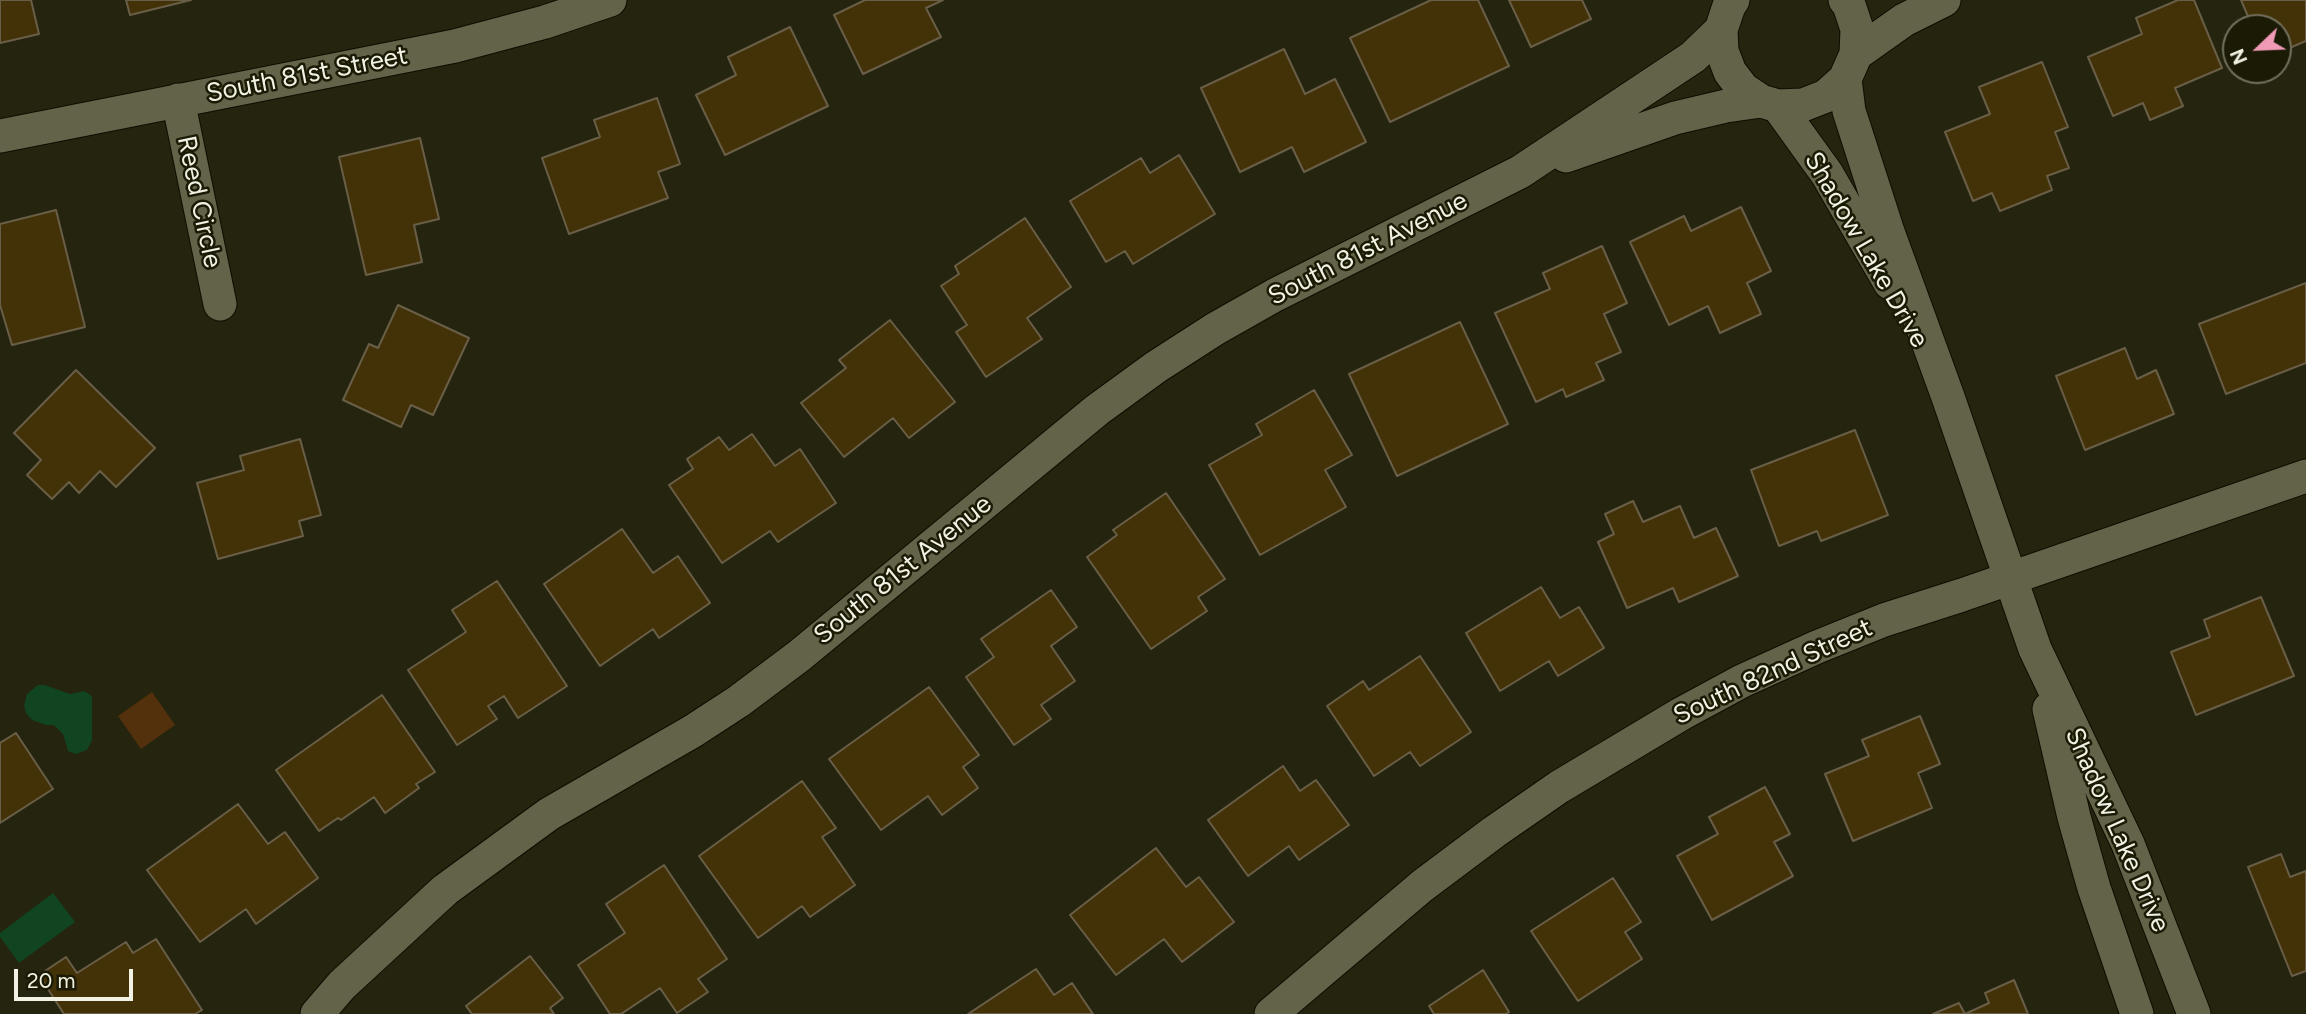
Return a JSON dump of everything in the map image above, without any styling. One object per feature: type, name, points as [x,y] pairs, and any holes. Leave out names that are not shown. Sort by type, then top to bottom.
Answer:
[{"type":"street","name":"South 81st Street","points":[[0,136],[455,46],[545,22],[610,0]]},
{"type":"street","name":"Shadow Lake Drive","points":[[1845,0],[1857,29],[1850,66],[1849,111],[1888,232],[2035,649],[2128,844],[2194,1014]]},
{"type":"street","points":[[1850,66],[1904,20],[1944,0]]},
{"type":"street","name":"Shadow Lake Drive","points":[[1728,9],[1722,51],[1730,72],[1743,89],[1769,103],[1827,174],[1882,269],[1948,397]]},
{"type":"street","name":"South 81st Avenue","points":[[317,1014],[351,977],[455,883],[550,814],[693,731],[738,701],[799,656],[1097,410],[1156,367],[1275,295],[1520,172],[1693,57],[1728,9]]},
{"type":"street","name":"South 81st Avenue","points":[[1520,172],[1675,118],[1726,106],[1769,103],[1803,105],[1826,96],[1850,66]]},
{"type":"street","name":"Reed Circle","points":[[178,100],[220,304]]},
{"type":"street","name":"South 82nd Street","points":[[1271,1014],[1385,916],[1559,786],[1742,681],[1884,620],[2306,476]]},
{"type":"street","name":"Shadow Lake Drive","points":[[2035,649],[2074,817],[2094,888],[2137,1014]]},
{"type":"shaded area","points":[[38,685],[70,694],[84,691],[92,696],[92,740],[87,750],[76,754],[68,751],[63,734],[54,725],[32,720],[26,713],[24,706],[27,694]]},
{"type":"shaded area","points":[[152,692],[175,725],[141,749],[118,716]]},
{"type":"shaded area","points":[[53,893],[75,922],[19,963],[0,937],[0,933]]},
{"type":"building","points":[[0,0],[31,0],[39,34],[0,43]]},
{"type":"building","points":[[126,0],[191,0],[130,15]]},
{"type":"building","points":[[865,0],[943,0],[926,8],[941,37],[863,74],[834,15]]},
{"type":"building","points":[[1431,0],[1478,0],[1509,66],[1390,122],[1350,38]]},
{"type":"building","points":[[1509,0],[1582,0],[1591,19],[1531,47]]},
{"type":"building","points":[[2178,0],[2194,0],[2222,68],[2175,88],[2183,106],[2150,120],[2143,103],[2113,116],[2088,57],[2142,34],[2136,18]]},
{"type":"building","points":[[2241,0],[2306,0],[2306,41],[2292,47],[2292,14],[2247,14]]},
{"type":"building","points":[[790,27],[828,106],[725,155],[696,95],[736,75],[728,57]]},
{"type":"building","points":[[1284,49],[1305,94],[1335,79],[1366,142],[1304,172],[1292,147],[1240,172],[1201,88]]},
{"type":"building","points":[[2042,62],[2068,127],[2055,132],[2069,168],[2047,176],[2052,190],[2000,211],[1992,193],[1973,201],[1945,132],[1990,114],[1979,87]]},
{"type":"building","points":[[657,98],[680,164],[658,172],[668,198],[569,234],[542,158],[600,137],[594,120]]},
{"type":"building","points":[[420,138],[439,219],[414,225],[422,262],[366,275],[339,157]]},
{"type":"building","points":[[1179,155],[1215,214],[1133,264],[1125,251],[1106,262],[1070,201],[1141,158],[1150,173]]},
{"type":"building","points":[[1741,207],[1771,271],[1747,283],[1761,314],[1720,333],[1708,306],[1669,325],[1630,242],[1684,216],[1691,231]]},
{"type":"building","points":[[56,210],[85,327],[12,345],[0,305],[0,224]]},
{"type":"building","points":[[1025,218],[1071,287],[1027,318],[1042,339],[986,377],[956,332],[967,325],[941,286],[959,274],[955,266]]},
{"type":"building","points":[[1602,246],[1627,303],[1604,314],[1621,352],[1596,363],[1604,380],[1566,397],[1563,389],[1536,402],[1495,313],[1550,289],[1543,273]]},
{"type":"building","points":[[2306,283],[2306,363],[2226,394],[2199,324]]},
{"type":"building","points":[[398,305],[469,338],[433,415],[411,405],[401,427],[343,400],[369,344],[378,348]]},
{"type":"building","points":[[890,320],[955,402],[909,438],[893,418],[844,457],[801,403],[846,368],[839,360]]},
{"type":"building","points":[[1460,322],[1508,424],[1397,476],[1349,374]]},
{"type":"building","points":[[2125,348],[2137,379],[2156,370],[2174,414],[2085,450],[2056,376]]},
{"type":"building","points":[[76,370],[155,448],[116,487],[100,471],[79,493],[69,482],[52,499],[27,475],[41,460],[14,433]]},
{"type":"building","points":[[1314,390],[1352,455],[1325,470],[1346,507],[1260,555],[1209,465],[1262,435],[1256,424]]},
{"type":"building","points":[[1855,430],[1888,515],[1821,541],[1817,531],[1779,546],[1751,470]]},
{"type":"building","points":[[752,434],[775,466],[800,449],[836,503],[778,542],[770,531],[722,563],[669,485],[693,469],[687,459],[719,437],[729,450]]},
{"type":"building","points":[[300,439],[321,515],[299,521],[303,536],[218,559],[197,483],[244,470],[240,456]]},
{"type":"building","points":[[1166,493],[1225,579],[1198,597],[1207,611],[1151,649],[1087,557],[1117,535],[1113,530]]},
{"type":"building","points":[[1633,501],[1643,522],[1680,506],[1694,538],[1716,528],[1738,576],[1679,602],[1673,588],[1627,608],[1598,542],[1614,534],[1605,514]]},
{"type":"building","points":[[622,529],[653,573],[678,556],[710,603],[659,638],[653,629],[600,666],[544,584]]},
{"type":"building","points":[[497,581],[567,686],[518,718],[504,696],[488,706],[497,719],[457,745],[408,670],[466,632],[452,610]]},
{"type":"building","points":[[1541,587],[1560,618],[1579,607],[1604,648],[1558,676],[1549,661],[1500,691],[1466,633]]},
{"type":"building","points":[[1051,590],[1077,627],[1051,646],[1075,681],[1041,705],[1051,719],[1014,745],[966,677],[994,657],[981,639]]},
{"type":"building","points":[[2261,597],[2294,676],[2196,715],[2171,652],[2210,637],[2204,620]]},
{"type":"building","points":[[1420,656],[1471,732],[1420,766],[1410,752],[1374,776],[1327,706],[1363,681],[1369,690]]},
{"type":"building","points":[[929,687],[979,755],[963,767],[978,788],[942,815],[928,796],[881,830],[829,759]]},
{"type":"building","points":[[382,695],[435,772],[416,784],[419,788],[385,813],[374,797],[341,820],[338,818],[319,831],[276,770]]},
{"type":"building","points":[[1920,716],[1940,764],[1918,773],[1932,808],[1853,841],[1825,774],[1869,756],[1862,740]]},
{"type":"building","points":[[16,733],[53,789],[0,823],[0,743]]},
{"type":"building","points":[[1283,766],[1300,791],[1316,780],[1349,825],[1299,860],[1289,846],[1248,876],[1208,820]]},
{"type":"building","points":[[802,781],[836,828],[822,837],[855,885],[810,917],[802,906],[758,938],[699,856]]},
{"type":"building","points":[[1765,787],[1790,834],[1774,842],[1793,876],[1712,920],[1677,856],[1718,834],[1709,817]]},
{"type":"building","points":[[238,804],[268,844],[285,832],[318,878],[256,924],[246,909],[200,942],[147,870]]},
{"type":"building","points":[[1156,848],[1186,887],[1199,877],[1234,922],[1182,962],[1164,939],[1116,975],[1070,915]]},
{"type":"building","points":[[2281,854],[2290,877],[2306,871],[2306,971],[2292,976],[2248,867]]},
{"type":"building","points":[[664,865],[727,959],[698,979],[708,992],[677,1013],[660,988],[621,1014],[610,1014],[578,965],[625,933],[606,904]]},
{"type":"building","points":[[1613,878],[1641,922],[1625,932],[1642,959],[1578,1001],[1531,931]]},
{"type":"building","points":[[156,939],[202,1010],[195,1014],[64,1014],[39,975],[66,957],[77,973],[126,942],[133,953]]},
{"type":"building","points":[[530,956],[563,998],[550,1008],[554,1014],[472,1014],[466,1006]]},
{"type":"building","points":[[1036,969],[1054,995],[1072,983],[1093,1014],[968,1014]]},
{"type":"building","points":[[1483,970],[1509,1012],[1434,1014],[1429,1006]]},
{"type":"building","points":[[2014,980],[2028,1014],[1965,1014],[1989,1003],[1985,993]]},
{"type":"building","points":[[1959,1003],[1965,1014],[1933,1014]]}]
